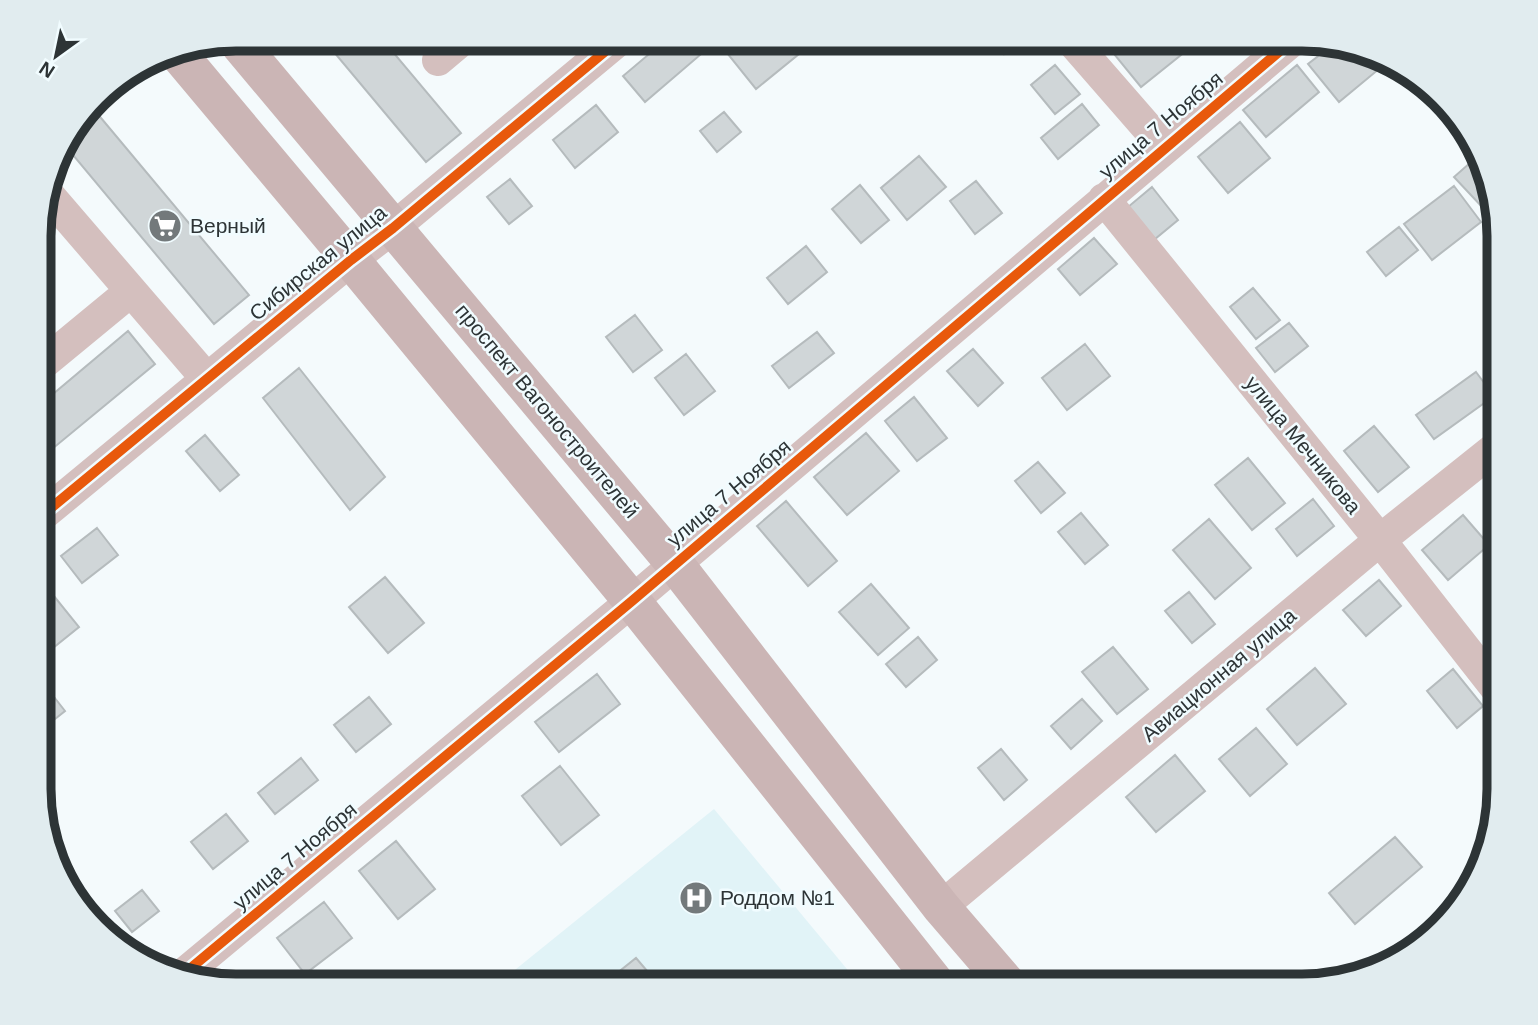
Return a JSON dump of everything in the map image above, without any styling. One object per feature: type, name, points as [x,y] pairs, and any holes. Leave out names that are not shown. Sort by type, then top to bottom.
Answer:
[{"type":"main road","name":"проспект Вагоностроителей","points":[[246,51],[675,564],[941,907],[999,974]]},
{"type":"main road","points":[[182,59],[632,601],[929,974]]},
{"type":"street","points":[[438,60],[448,51]]},
{"type":"street","name":"Сибирская улица","points":[[51,508],[604,51]]},
{"type":"street","points":[[1081,51],[1165,148]]},
{"type":"street","name":"улица 7 Ноября","points":[[190,968],[632,601],[1279,51]]},
{"type":"street","name":"улица Мечникова","points":[[1104,199],[1487,677]]},
{"type":"street","points":[[53,207],[131,291],[207,379]]},
{"type":"street","points":[[51,357],[131,291]]},
{"type":"street","name":"Авиационная улица","points":[[941,907],[1380,540],[1487,455]]},
{"type":"shaded area","name":"Роддом №1","points":[[714,809],[851,974],[510,974]]},
{"type":"building","points":[[333,51],[392,51],[461,133],[426,162]]},
{"type":"building","points":[[653,51],[696,51],[700,55],[645,102],[623,76]]},
{"type":"building","points":[[797,51],[799,54],[756,89],[727,53]]},
{"type":"building","points":[[1118,51],[1186,51],[1141,87],[1114,54]]},
{"type":"building","points":[[1327,52],[1380,68],[1339,102],[1308,64]]},
{"type":"building","points":[[1055,65],[1080,94],[1055,114],[1031,85]]},
{"type":"building","points":[[1297,65],[1319,92],[1266,137],[1243,110]]},
{"type":"building","points":[[1082,104],[1099,125],[1058,159],[1041,138]]},
{"type":"building","points":[[596,105],[618,132],[575,168],[553,140]]},
{"type":"building","points":[[724,112],[741,132],[717,152],[700,131]]},
{"type":"building","points":[[97,114],[249,295],[214,324],[71,152]]},
{"type":"building","points":[[1240,122],[1270,158],[1228,193],[1198,157]]},
{"type":"building","points":[[919,156],[946,187],[907,220],[881,188]]},
{"type":"building","points":[[1471,162],[1485,210],[1485,210],[1454,177]]},
{"type":"building","points":[[510,179],[532,206],[509,224],[487,197]]},
{"type":"building","points":[[976,181],[1002,213],[975,234],[950,201]]},
{"type":"building","points":[[860,185],[889,220],[861,243],[832,209]]},
{"type":"building","points":[[1454,186],[1481,222],[1432,260],[1404,224]]},
{"type":"building","points":[[1152,187],[1178,220],[1155,239],[1128,207]]},
{"type":"building","points":[[1399,227],[1418,250],[1386,276],[1367,252]]},
{"type":"building","points":[[1094,238],[1117,264],[1080,295],[1058,269]]},
{"type":"building","points":[[806,246],[827,272],[788,304],[767,278]]},
{"type":"building","points":[[1253,288],[1280,320],[1256,339],[1230,307]]},
{"type":"building","points":[[635,315],[662,350],[633,372],[606,337]]},
{"type":"building","points":[[1289,323],[1308,346],[1275,372],[1256,348]]},
{"type":"building","points":[[128,331],[155,364],[51,450],[51,396]]},
{"type":"building","points":[[817,332],[834,353],[789,388],[772,366]]},
{"type":"building","points":[[1085,344],[1110,376],[1067,410],[1042,378]]},
{"type":"building","points":[[973,349],[1003,383],[978,406],[947,371]]},
{"type":"building","points":[[686,354],[715,391],[684,415],[655,378]]},
{"type":"building","points":[[299,368],[385,477],[350,510],[263,398]]},
{"type":"building","points":[[1476,372],[1487,387],[1487,401],[1434,439],[1416,415]]},
{"type":"building","points":[[914,397],[947,438],[917,461],[885,421]]},
{"type":"building","points":[[1374,426],[1409,467],[1378,492],[1344,451]]},
{"type":"building","points":[[866,433],[899,471],[847,515],[814,477]]},
{"type":"building","points":[[205,435],[239,475],[220,491],[186,451]]},
{"type":"building","points":[[1248,458],[1285,503],[1252,530],[1215,485]]},
{"type":"building","points":[[1038,462],[1065,493],[1041,513],[1015,481]]},
{"type":"building","points":[[1313,499],[1334,526],[1297,556],[1276,529]]},
{"type":"building","points":[[786,501],[837,561],[808,586],[757,526]]},
{"type":"building","points":[[1081,513],[1108,545],[1085,564],[1058,532]]},
{"type":"building","points":[[1463,515],[1487,543],[1487,547],[1448,580],[1422,550]]},
{"type":"building","points":[[1209,519],[1251,568],[1215,599],[1173,550]]},
{"type":"building","points":[[97,528],[118,555],[82,583],[61,556]]},
{"type":"building","points":[[385,577],[424,623],[388,653],[349,607]]},
{"type":"building","points":[[1379,580],[1401,606],[1366,636],[1343,610]]},
{"type":"building","points":[[871,584],[909,628],[878,655],[839,612]]},
{"type":"building","points":[[51,592],[79,627],[51,650]]},
{"type":"building","points":[[1189,592],[1215,624],[1192,643],[1165,611]]},
{"type":"building","points":[[918,637],[937,660],[906,687],[886,664]]},
{"type":"building","points":[[1113,647],[1148,689],[1117,714],[1082,672]]},
{"type":"building","points":[[1315,668],[1346,704],[1297,745],[1267,709]]},
{"type":"building","points":[[1453,669],[1483,706],[1457,728],[1427,691]]},
{"type":"building","points":[[597,674],[620,704],[559,752],[535,722]]},
{"type":"building","points":[[51,693],[65,711],[51,722]]},
{"type":"building","points":[[369,697],[391,724],[356,752],[334,725]]},
{"type":"building","points":[[1082,699],[1102,721],[1071,749],[1051,726]]},
{"type":"building","points":[[1256,728],[1287,764],[1250,796],[1219,759]]},
{"type":"building","points":[[1001,749],[1027,780],[1004,800],[978,768]]},
{"type":"building","points":[[1175,755],[1205,791],[1156,832],[1126,797]]},
{"type":"building","points":[[301,758],[318,780],[275,814],[258,793]]},
{"type":"building","points":[[560,766],[599,815],[561,845],[522,796]]},
{"type":"building","points":[[226,814],[248,841],[213,869],[191,842]]},
{"type":"building","points":[[1395,837],[1422,867],[1355,924],[1329,893]]},
{"type":"building","points":[[396,841],[435,889],[398,919],[359,871]]},
{"type":"building","points":[[142,890],[159,911],[132,932],[115,911]]},
{"type":"building","points":[[324,902],[352,938],[305,974],[277,938]]},
{"type":"building","points":[[636,958],[650,974],[616,974]]},
{"type":"cycle path","points":[[51,508],[606,51]]},
{"type":"cycle path","points":[[190,968],[632,601],[1280,51]]},
{"type":"place","name":"Верный","points":[[165,226]]},
{"type":"place","name":"Роддом №1","points":[[696,898]]}]
